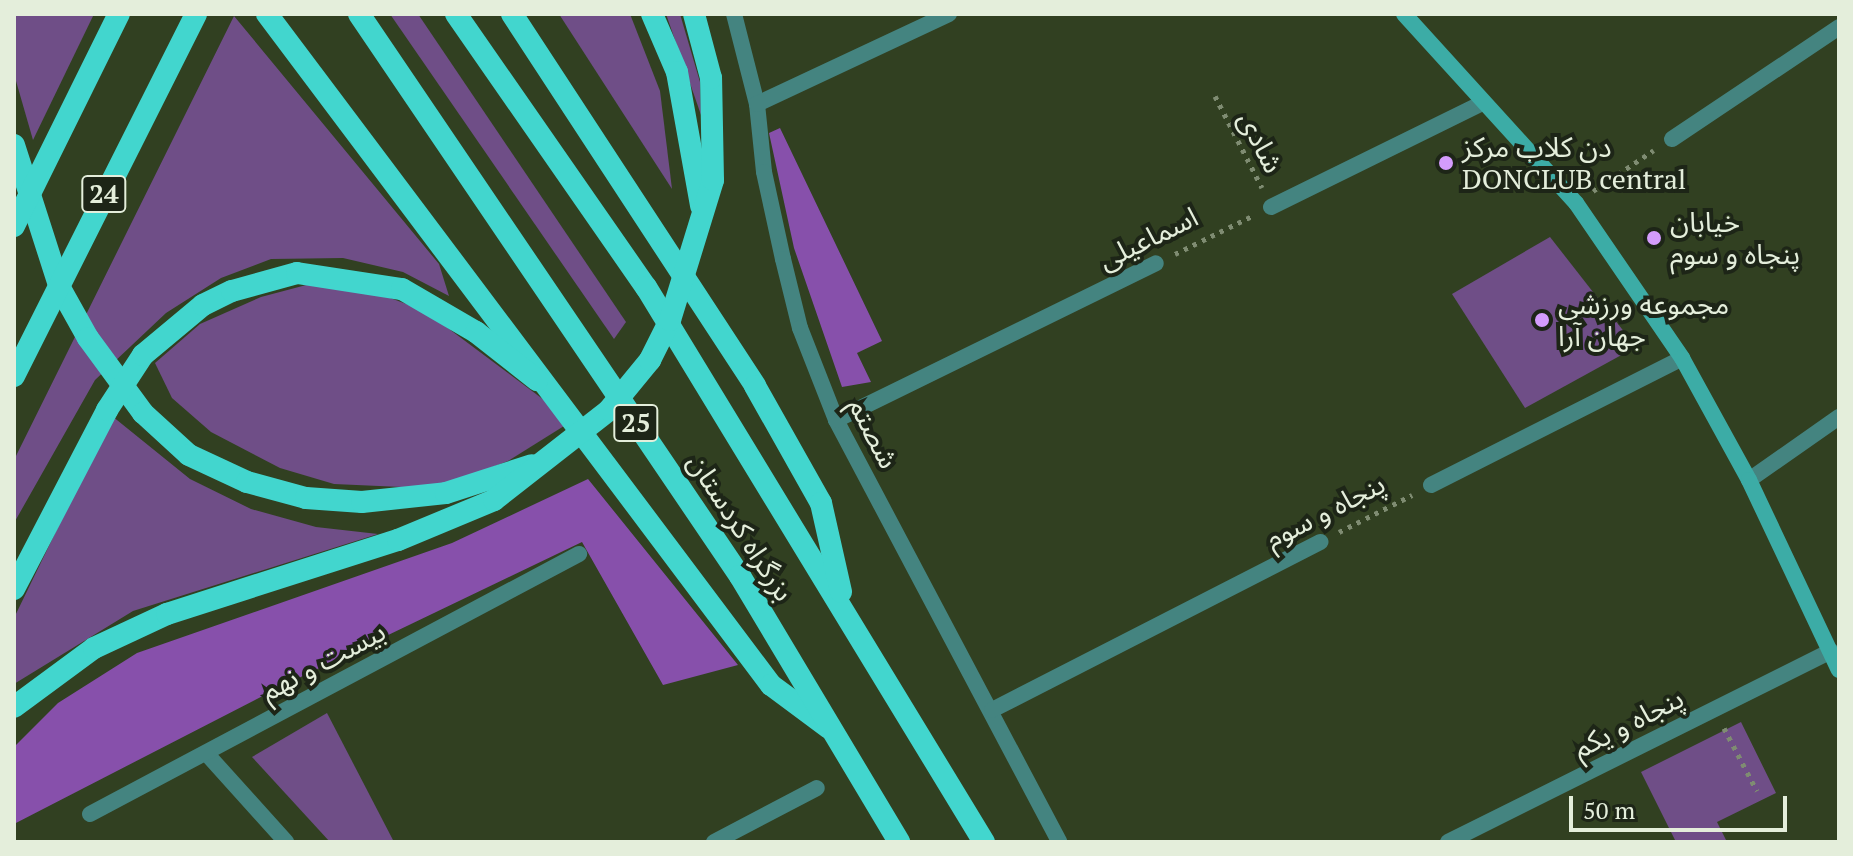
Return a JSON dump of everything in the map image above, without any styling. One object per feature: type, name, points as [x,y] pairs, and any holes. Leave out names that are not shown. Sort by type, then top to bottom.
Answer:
[{"type":"highway","name":"24","points":[[14,226],[119,14]]},
{"type":"highway","name":"24","points":[[14,376],[196,14]]},
{"type":"highway","name":"بزرگراه کردستان","points":[[359,14],[740,576],[839,735],[899,842]]},
{"type":"highway","name":"بزرگراه کردستان","points":[[456,14],[646,287],[984,842]]},
{"type":"highway","points":[[512,14],[523,24],[755,386],[821,503],[844,608]]},
{"type":"highway","points":[[652,14],[677,72],[703,219]]},
{"type":"highway","points":[[14,707],[94,648],[131,630],[206,599],[437,526],[494,500],[556,456],[609,410],[650,360],[670,320],[713,180],[715,107],[694,14]]},
{"type":"highway","points":[[273,21],[560,398],[771,685],[839,735]]},
{"type":"highway","points":[[14,145],[41,237],[81,325],[143,413],[189,455],[247,482],[306,498],[362,502],[446,493],[556,456]]},
{"type":"highway","points":[[14,589],[107,410],[143,355],[203,305],[266,279],[325,274],[402,289],[476,332],[560,398]]},
{"type":"main road","points":[[1404,14],[1576,203],[1682,358],[1749,480],[1839,670]]},
{"type":"street","name":"شصتم","points":[[734,14],[757,104],[783,259],[800,328],[836,420],[992,710],[1059,842]]},
{"type":"street","points":[[757,104],[949,14]]},
{"type":"street","points":[[1672,139],[1839,27]]},
{"type":"street","points":[[1271,207],[1484,102]]},
{"type":"street","name":"اسماعیلی","points":[[836,420],[1156,263]]},
{"type":"street","points":[[1431,485],[1682,358]]},
{"type":"street","points":[[1749,480],[1839,417]]},
{"type":"street","name":"پنجاه و سوم","points":[[992,710],[1321,542]]},
{"type":"street","name":"بیست و نهم","points":[[90,814],[579,554]]},
{"type":"street","name":"پنجاه و یکم","points":[[1448,842],[1831,651]]},
{"type":"street","points":[[206,753],[286,842]]},
{"type":"street","points":[[714,842],[817,788]]},
{"type":"path","name":"شادی","points":[[1215,96],[1271,207]]},
{"type":"path","points":[[1576,203],[1672,139]]},
{"type":"path","name":"اسماعیلی","points":[[1156,263],[1271,207]]},
{"type":"path","name":"پنجاه و سوم","points":[[1321,542],[1431,485]]},
{"type":"path","points":[[1714,709],[1757,791]]},
{"type":"shaded area","points":[[14,14],[94,14],[33,140],[14,74]]},
{"type":"shaded area","points":[[390,14],[418,14],[626,322],[614,339]]},
{"type":"shaded area","points":[[559,14],[630,14],[660,91],[672,189]]},
{"type":"shaded area","points":[[666,14],[680,14],[700,82],[701,115]]},
{"type":"shaded area","points":[[234,16],[439,264],[449,296],[403,272],[343,258],[271,259],[221,278],[166,313],[95,380],[14,523],[14,460]]},
{"type":"shaded area","points":[[780,128],[882,341],[857,353],[871,382],[842,387],[794,248],[769,133]]},
{"type":"shaded area","name":"مجموعه ورزشی جهان آرا","points":[[1550,237],[1636,347],[1525,408],[1452,294]]},
{"type":"shaded area","points":[[310,284],[361,287],[425,311],[572,421],[508,461],[456,481],[424,488],[334,484],[280,468],[211,432],[172,398],[155,363],[200,324],[261,297]]},
{"type":"shaded area","points":[[112,416],[190,479],[251,509],[316,527],[378,534],[133,611],[14,684],[14,618]]},
{"type":"shaded area","points":[[588,479],[738,665],[663,685],[582,542],[282,686],[14,824],[14,747],[58,703],[137,653],[452,543]]},
{"type":"shaded area","points":[[327,713],[394,842],[330,842],[252,757]]},
{"type":"shaded area","points":[[1741,722],[1776,793],[1717,822],[1727,842],[1676,842],[1641,772]]},
{"type":"place","name":"دن کلاب مرکز DONCLUB central","points":[[1446,163]]},
{"type":"place","name":"خیابان پنجاه و سوم","points":[[1654,238]]},
{"type":"place","name":"مجموعه ورزشی جهان آرا","points":[[1542,320]]}]
